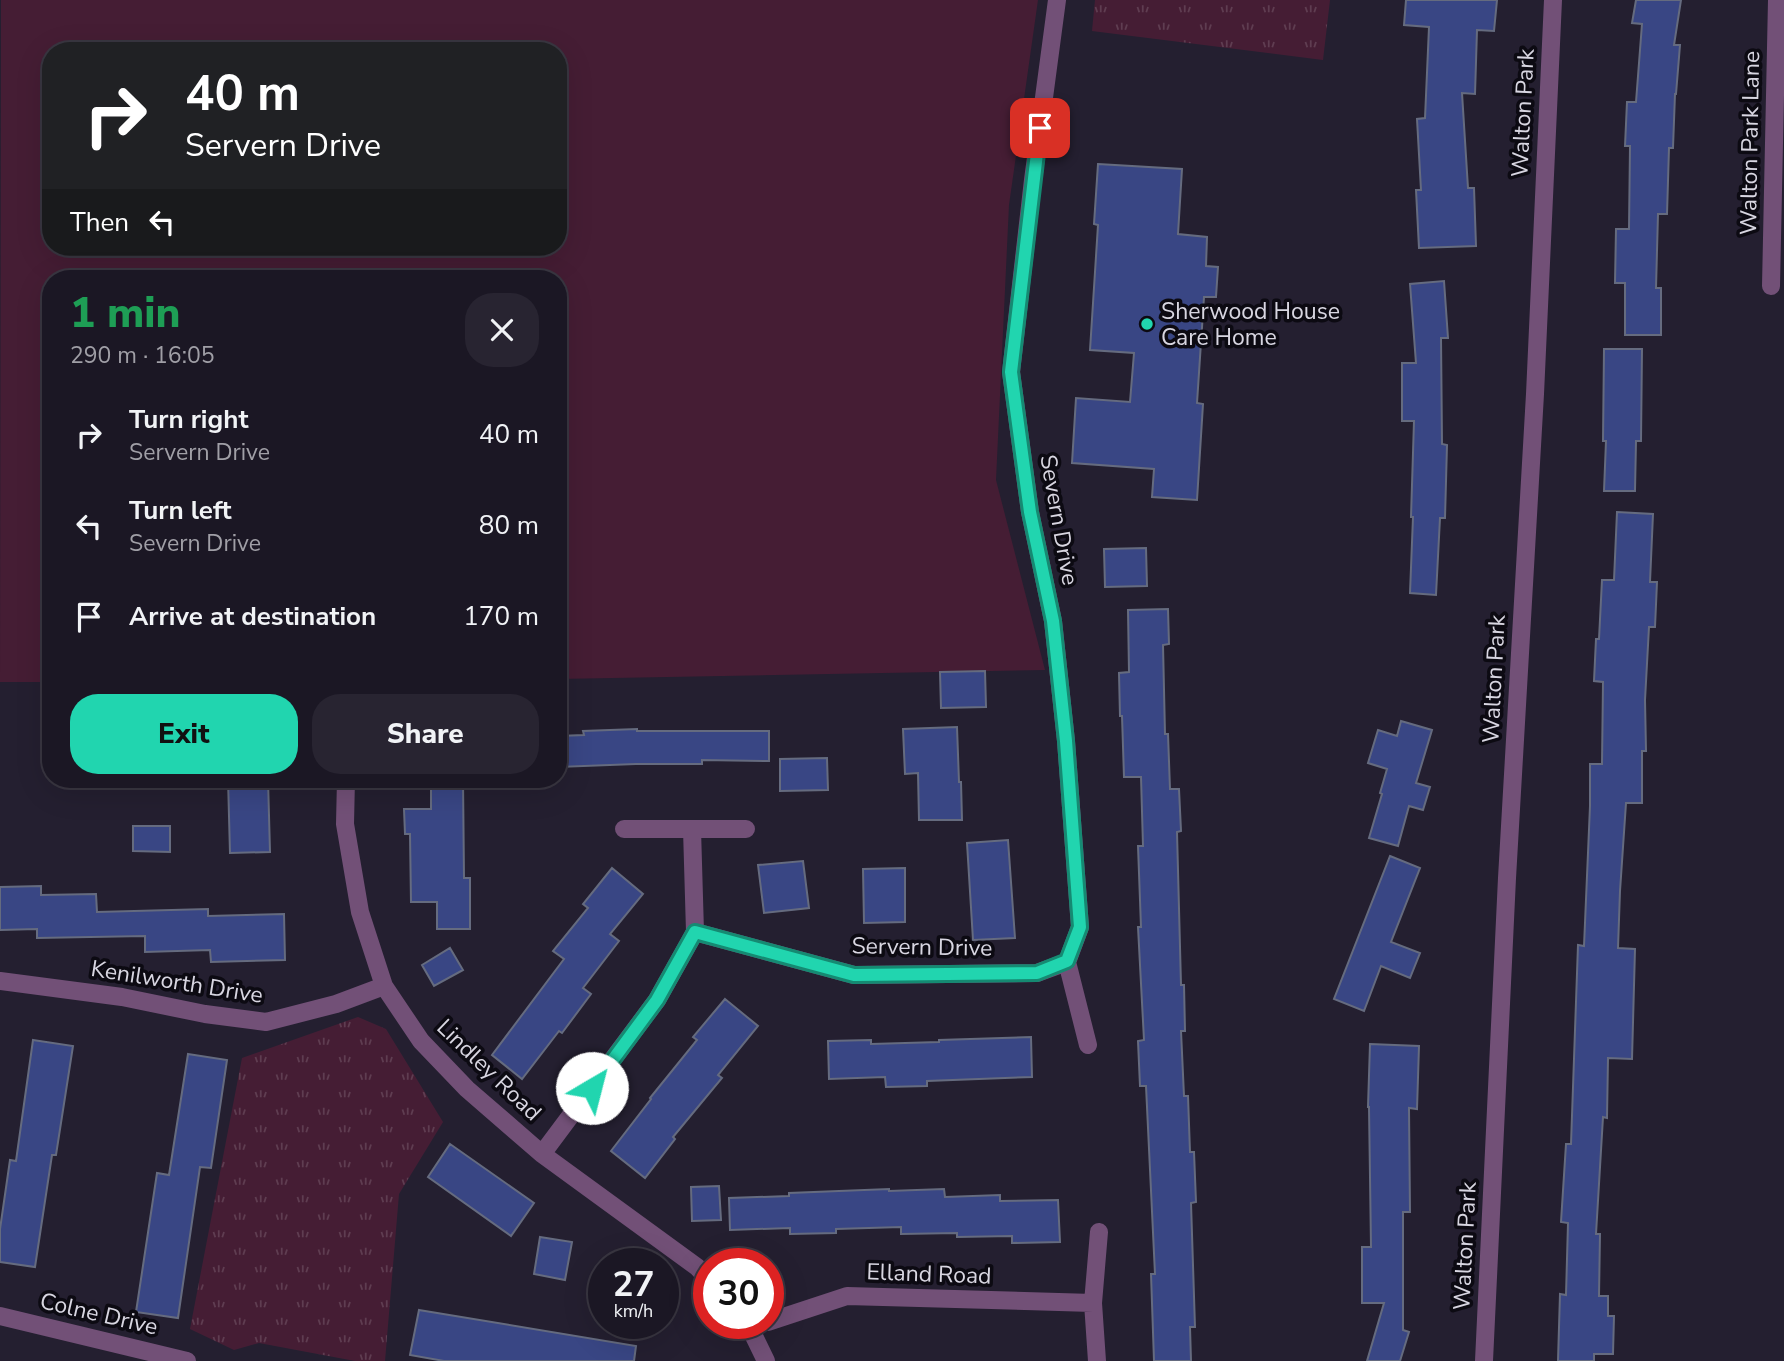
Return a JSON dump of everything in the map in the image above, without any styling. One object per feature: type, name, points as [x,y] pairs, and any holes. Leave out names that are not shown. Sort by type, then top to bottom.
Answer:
[{"type":"street","name":"Severn Drive","points":[[1056,0],[1011,372],[1030,512],[1053,621],[1066,741],[1080,927],[1067,961]]},
{"type":"street","name":"Walton Park","points":[[1484,1361],[1553,0]]},
{"type":"street","name":"Walton Park Lane","points":[[1771,286],[1777,0]]},
{"type":"street","name":"Lindley Road","points":[[346,788],[345,824],[360,912],[384,986],[421,1041],[467,1089],[542,1154],[693,1264]]},
{"type":"street","points":[[624,829],[746,829]]},
{"type":"street","points":[[542,1154],[657,1000],[695,932],[692,829]]},
{"type":"street","name":"Servern Drive","points":[[695,932],[854,975],[1037,973],[1067,961]]},
{"type":"street","points":[[1067,961],[1088,1045]]},
{"type":"street","name":"Kenilworth Drive","points":[[0,981],[122,997],[205,1014],[267,1022],[336,1004],[384,986]]},
{"type":"street","points":[[1097,1361],[1093,1303],[1099,1232]]},
{"type":"street","name":"Elland Road","points":[[784,1316],[847,1296],[1093,1303]]},
{"type":"street","name":"Colne Drive","points":[[0,1316],[187,1361]]},
{"type":"street","points":[[761,1339],[766,1361]]},
{"type":"green space","points":[[1,0],[1038,0],[1009,205],[996,480],[1045,670],[567,679],[567,270],[42,270],[42,682],[0,682]]},
{"type":"green space","points":[[1095,0],[1330,0],[1323,60],[1092,31]]},
{"type":"green space","points":[[358,1017],[386,1029],[443,1122],[399,1194],[385,1361],[355,1361],[259,1343],[234,1350],[190,1329],[242,1058]]},
{"type":"building","points":[[1406,0],[1497,0],[1494,31],[1477,30],[1475,94],[1462,93],[1468,188],[1474,188],[1476,246],[1419,248],[1416,190],[1421,190],[1417,119],[1425,118],[1429,27],[1404,25]]},
{"type":"building","points":[[1636,0],[1681,0],[1674,45],[1680,45],[1673,148],[1669,148],[1667,214],[1658,214],[1656,288],[1661,288],[1661,335],[1625,335],[1625,283],[1615,283],[1616,229],[1629,229],[1630,146],[1625,146],[1627,102],[1636,102],[1642,24],[1632,23]]},
{"type":"building","name":"Sherwood House Care Home","points":[[1098,164],[1182,169],[1178,234],[1207,237],[1206,266],[1218,267],[1216,297],[1204,297],[1197,403],[1203,404],[1197,500],[1152,497],[1154,469],[1072,463],[1076,398],[1130,402],[1134,353],[1090,350],[1098,225],[1094,224]]},
{"type":"building","points":[[1444,281],[1448,338],[1441,338],[1442,444],[1447,445],[1445,518],[1440,518],[1436,595],[1410,593],[1414,421],[1402,421],[1402,363],[1416,363],[1410,284]]},
{"type":"building","points":[[1604,349],[1642,349],[1641,441],[1636,441],[1635,491],[1604,491]]},
{"type":"building","points":[[1617,512],[1653,514],[1650,582],[1657,582],[1655,627],[1649,627],[1642,803],[1626,803],[1620,891],[1618,948],[1635,949],[1632,1059],[1608,1058],[1607,1118],[1603,1117],[1596,1234],[1600,1234],[1599,1296],[1608,1296],[1608,1316],[1614,1316],[1613,1354],[1594,1354],[1594,1361],[1558,1361],[1560,1294],[1566,1295],[1568,1223],[1561,1222],[1566,1144],[1571,1144],[1578,945],[1584,946],[1590,764],[1602,764],[1603,682],[1594,681],[1596,639],[1599,639],[1602,580],[1614,580]]},
{"type":"building","points":[[1146,548],[1147,586],[1105,587],[1104,549]]},
{"type":"building","points":[[1168,609],[1169,644],[1163,645],[1165,734],[1168,734],[1170,789],[1179,789],[1181,831],[1177,832],[1181,985],[1184,985],[1185,1031],[1181,1031],[1184,1096],[1188,1096],[1190,1152],[1194,1152],[1196,1202],[1191,1203],[1195,1327],[1190,1327],[1191,1361],[1154,1361],[1151,1274],[1155,1274],[1146,1086],[1140,1086],[1138,1041],[1144,1040],[1138,927],[1141,927],[1138,846],[1143,846],[1141,777],[1124,777],[1120,716],[1119,673],[1129,672],[1128,610]]},
{"type":"building","points":[[985,671],[986,707],[941,708],[940,672]]},
{"type":"building","points":[[1401,721],[1432,730],[1416,783],[1430,787],[1423,810],[1409,806],[1398,846],[1369,838],[1387,769],[1368,763],[1378,730],[1397,736]]},
{"type":"building","points":[[957,727],[962,820],[919,820],[918,773],[905,774],[903,729]]},
{"type":"building","points":[[583,731],[769,731],[769,761],[702,760],[702,764],[567,767],[567,736],[584,735]]},
{"type":"building","points":[[827,758],[828,790],[780,791],[780,759]]},
{"type":"building","points":[[228,788],[268,788],[270,852],[230,853]]},
{"type":"building","points":[[431,788],[463,788],[464,878],[470,878],[470,929],[437,929],[437,902],[411,902],[410,834],[405,834],[404,809],[431,809]]},
{"type":"building","points":[[133,826],[170,826],[170,852],[133,851]]},
{"type":"building","points":[[1008,840],[1015,938],[973,940],[967,843]]},
{"type":"building","points":[[1390,856],[1420,868],[1391,942],[1420,953],[1410,978],[1381,966],[1364,1011],[1334,999]]},
{"type":"building","points":[[803,861],[809,908],[764,913],[758,865]]},
{"type":"building","points":[[612,868],[643,894],[610,934],[619,941],[583,988],[591,994],[522,1079],[492,1055],[564,959],[553,951],[588,908],[583,904]]},
{"type":"building","points":[[905,868],[905,922],[864,923],[863,869]]},
{"type":"building","points":[[41,886],[41,895],[96,894],[97,912],[208,909],[208,916],[284,914],[285,960],[211,962],[210,950],[145,952],[145,936],[37,938],[37,929],[0,930],[0,887]]},
{"type":"building","points":[[450,948],[463,970],[434,986],[422,965]]},
{"type":"building","points":[[725,999],[758,1026],[718,1075],[722,1078],[673,1137],[675,1139],[645,1178],[611,1151],[697,1040],[693,1037]]},
{"type":"building","points":[[1031,1037],[1032,1077],[927,1081],[927,1086],[886,1087],[885,1077],[829,1079],[828,1041],[871,1040],[871,1044]]},
{"type":"building","points":[[33,1040],[73,1046],[56,1155],[52,1155],[35,1267],[0,1262],[0,1229],[10,1160],[16,1161]]},
{"type":"building","points":[[1370,1044],[1419,1046],[1417,1109],[1409,1108],[1410,1212],[1403,1212],[1403,1330],[1409,1332],[1400,1361],[1367,1361],[1384,1303],[1362,1303],[1362,1247],[1371,1247],[1368,1107]]},
{"type":"building","points":[[188,1054],[227,1060],[211,1168],[200,1167],[178,1318],[136,1312],[157,1173],[169,1175]]},
{"type":"building","points":[[450,1144],[534,1203],[511,1236],[428,1177]]},
{"type":"building","points":[[719,1186],[721,1220],[692,1221],[691,1187]]},
{"type":"building","points":[[889,1189],[944,1189],[945,1197],[1000,1195],[1000,1201],[1058,1200],[1060,1242],[1012,1243],[1012,1236],[957,1237],[957,1233],[901,1234],[901,1227],[790,1234],[790,1228],[730,1230],[729,1198]]},
{"type":"building","points":[[540,1237],[572,1242],[565,1280],[534,1274]]},
{"type":"building","points":[[419,1310],[636,1346],[634,1361],[444,1361],[410,1355]]},
{"type":"place","name":"Sherwood House Care Home","points":[[1147,324]]},
{"type":"route","points":[[592,1088],[657,1000],[695,932],[854,975],[1037,973],[1067,961],[1080,927],[1066,741],[1053,621],[1025,483],[1011,372],[1040,128]]}]
